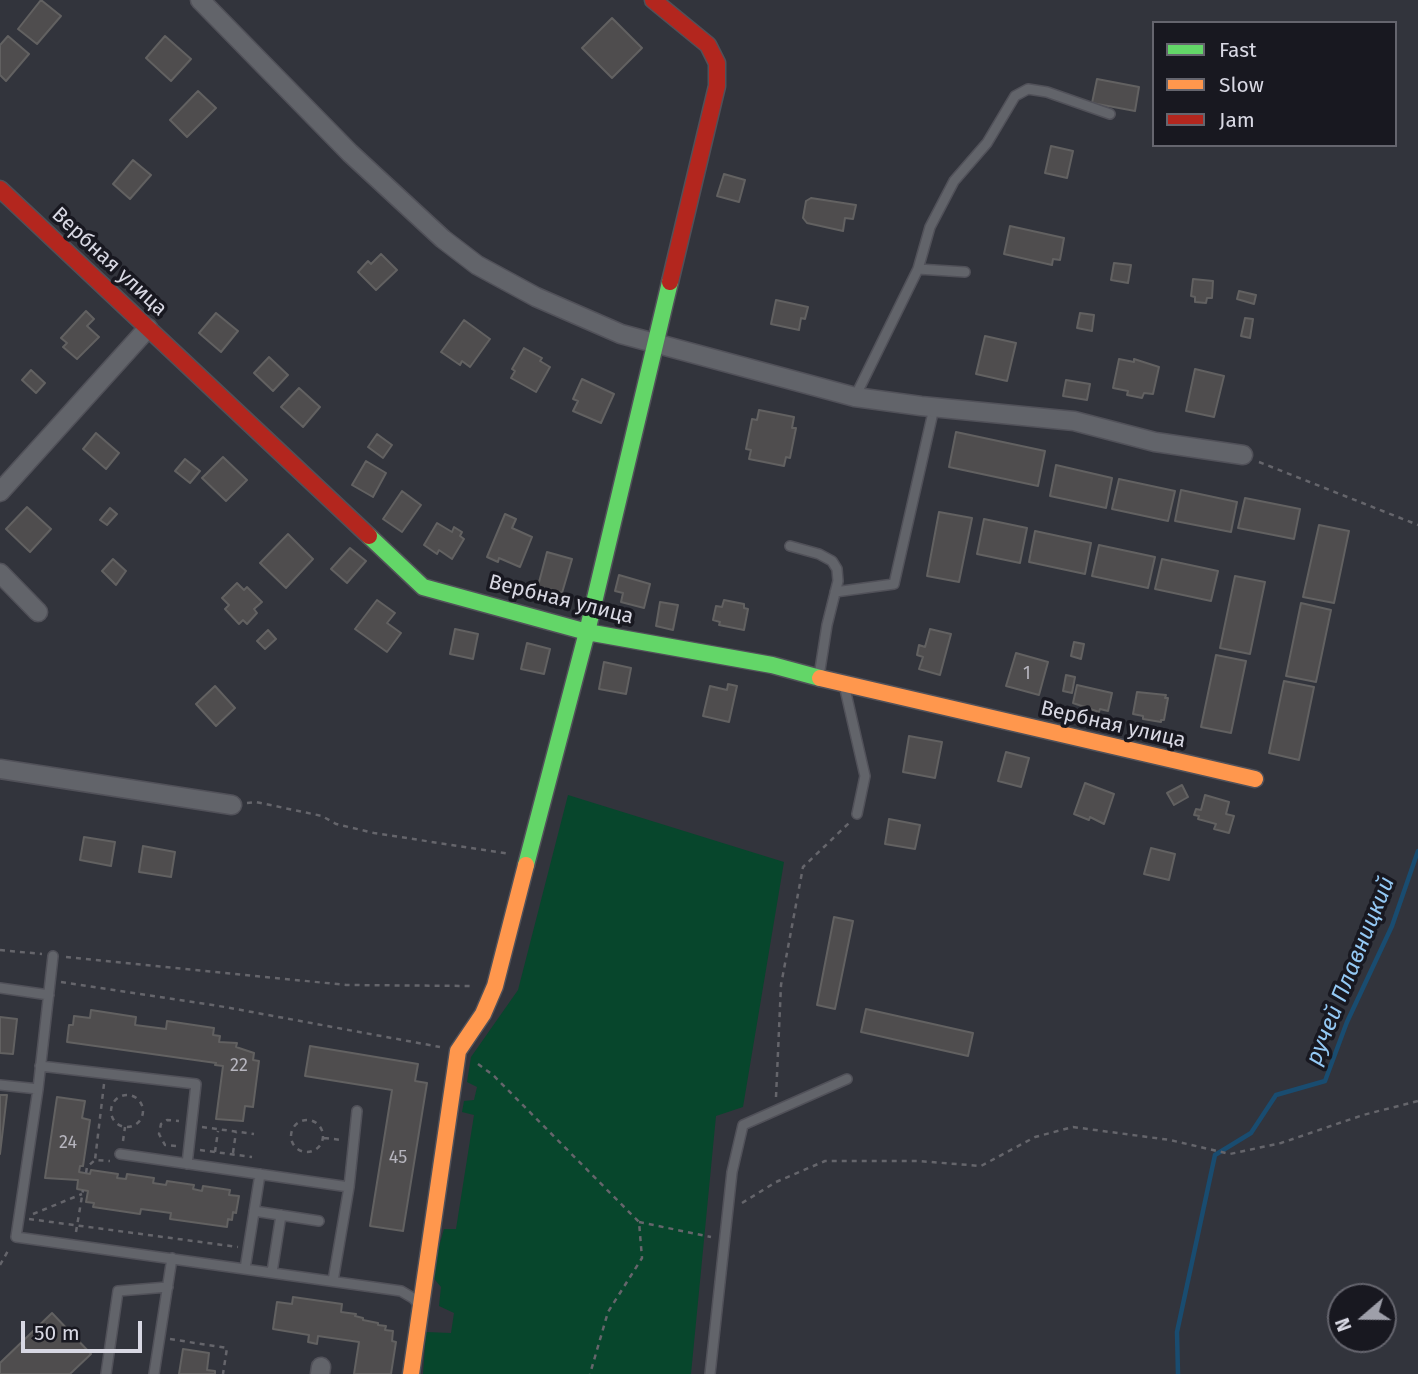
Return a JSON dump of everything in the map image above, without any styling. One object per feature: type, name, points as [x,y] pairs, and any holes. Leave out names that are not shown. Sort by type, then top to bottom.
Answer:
[{"type":"street","points":[[200,0],[350,153],[443,239],[477,265],[536,297],[621,334],[855,397],[934,408],[1074,421],[1156,442],[1243,456]]},
{"type":"street","points":[[411,1374],[458,1051],[483,1014],[495,986],[587,632],[717,86],[717,63],[708,46],[653,0]]},
{"type":"street","name":"Вербная улица","points":[[0,189],[423,587],[587,632],[772,664],[844,685],[1255,779]]},
{"type":"street","points":[[0,492],[148,328]]},
{"type":"street","points":[[0,573],[38,612]]},
{"type":"street","points":[[0,769],[232,805]]},
{"type":"lane","points":[[855,397],[918,269],[930,227],[954,181],[987,143],[1015,96],[1028,89],[1047,92],[1110,114]]},
{"type":"lane","points":[[918,269],[965,272]]},
{"type":"lane","points":[[835,592],[894,584],[934,408]]},
{"type":"lane","points":[[790,546],[819,554],[832,561],[837,569],[819,677]]},
{"type":"lane","points":[[844,685],[865,776],[858,814]]},
{"type":"lane","points":[[53,956],[38,1089],[16,1237],[401,1291],[413,1298],[421,1308]]},
{"type":"lane","points":[[0,988],[48,995]]},
{"type":"lane","points":[[40,1066],[196,1084],[187,1164]]},
{"type":"lane","points":[[710,1374],[732,1172],[743,1125],[847,1079]]},
{"type":"lane","points":[[0,1085],[38,1089]]},
{"type":"lane","points":[[333,1281],[349,1187],[358,1111]]},
{"type":"lane","points":[[120,1158],[187,1164],[349,1187]]},
{"type":"lane","points":[[246,1269],[260,1174]]},
{"type":"lane","points":[[254,1210],[319,1221]]},
{"type":"lane","points":[[272,1272],[281,1215]]},
{"type":"lane","points":[[154,1374],[173,1258]]},
{"type":"lane","points":[[106,1374],[118,1291],[168,1287]]},
{"type":"path","points":[[1243,456],[1418,525]]},
{"type":"path","points":[[232,805],[256,802],[322,816],[336,824],[374,833],[527,857]]},
{"type":"path","points":[[775,1111],[781,985],[803,867],[858,814]]},
{"type":"path","points":[[0,950],[346,985],[495,986]]},
{"type":"path","points":[[50,981],[225,1007],[458,1051],[493,1075],[639,1222],[724,1240]]},
{"type":"path","points":[[95,1160],[105,1073]]},
{"type":"path","points":[[129,1095],[140,1100],[143,1112],[137,1123],[125,1127],[115,1121],[111,1109],[117,1098],[129,1095]]},
{"type":"path","points":[[727,1213],[776,1182],[825,1161],[918,1161],[981,1166],[1035,1137],[1073,1127],[1170,1140],[1230,1154],[1281,1143],[1363,1115],[1418,1101]]},
{"type":"path","points":[[309,1120],[320,1126],[324,1138],[318,1149],[306,1153],[295,1147],[291,1134],[297,1123],[309,1120]]},
{"type":"path","points":[[215,1152],[218,1129]]},
{"type":"path","points":[[233,1154],[236,1132]]},
{"type":"path","points":[[324,1138],[354,1142]]},
{"type":"path","points":[[86,1173],[87,1167],[95,1160],[120,1158]]},
{"type":"path","points":[[19,1217],[82,1192],[75,1245]]},
{"type":"path","points":[[19,1217],[248,1249]]},
{"type":"path","points":[[590,1374],[608,1312],[642,1258],[639,1222]]},
{"type":"path","points":[[0,1265],[16,1237]]},
{"type":"path","points":[[160,1338],[227,1348],[223,1374]]},
{"type":"green space","points":[[568,795],[784,862],[743,1107],[716,1116],[691,1374],[423,1374],[426,1332],[451,1333],[454,1313],[439,1306],[441,1287],[431,1275],[444,1229],[456,1229],[474,1115],[462,1112],[464,1101],[474,1100],[477,1087],[467,1082],[471,1057],[518,990]]},
{"type":"building","points":[[41,0],[61,16],[37,44],[18,29]]},
{"type":"building","points":[[612,18],[642,48],[612,78],[582,48]]},
{"type":"building","points":[[8,36],[29,54],[6,81],[0,75],[0,45]]},
{"type":"building","points":[[165,36],[191,59],[171,81],[146,58]]},
{"type":"building","points":[[1097,79],[1139,87],[1135,111],[1092,103]]},
{"type":"building","points":[[198,91],[216,108],[187,137],[170,120]]},
{"type":"building","points":[[1051,146],[1073,151],[1067,178],[1045,173]]},
{"type":"building","points":[[133,160],[151,175],[130,199],[113,184]]},
{"type":"building","points":[[724,174],[745,180],[739,202],[717,196]]},
{"type":"building","points":[[811,198],[856,205],[853,219],[845,218],[843,231],[807,223],[803,218],[806,201]]},
{"type":"building","points":[[1010,226],[1064,238],[1060,260],[1053,259],[1052,265],[1004,254]]},
{"type":"building","points":[[381,254],[397,270],[376,290],[358,272],[368,261],[371,264]]},
{"type":"building","points":[[1114,263],[1131,265],[1128,283],[1111,280]]},
{"type":"building","points":[[1193,279],[1213,281],[1212,298],[1207,298],[1206,303],[1195,302],[1195,297],[1191,296]]},
{"type":"building","points":[[1239,291],[1256,295],[1254,304],[1237,299]]},
{"type":"building","points":[[776,300],[808,307],[805,319],[801,318],[799,330],[771,324]]},
{"type":"building","points":[[86,311],[94,319],[87,326],[99,337],[77,359],[63,347],[67,343],[61,338]]},
{"type":"building","points":[[216,313],[238,331],[221,352],[199,333]]},
{"type":"building","points":[[1080,313],[1094,315],[1092,331],[1077,328]]},
{"type":"building","points":[[1245,318],[1253,319],[1250,338],[1241,336]]},
{"type":"building","points":[[464,320],[490,339],[470,367],[462,361],[460,365],[441,352]]},
{"type":"building","points":[[985,336],[1016,343],[1007,381],[976,374]]},
{"type":"building","points":[[524,348],[542,358],[540,361],[550,367],[536,392],[511,378],[515,371],[512,369]]},
{"type":"building","points":[[269,357],[288,375],[273,391],[254,373]]},
{"type":"building","points":[[1119,359],[1134,362],[1134,359],[1159,367],[1153,394],[1144,393],[1142,398],[1113,388]]},
{"type":"building","points":[[1195,369],[1224,376],[1214,417],[1186,411]]},
{"type":"building","points":[[31,370],[45,383],[36,393],[22,380]]},
{"type":"building","points":[[582,379],[614,394],[601,423],[573,411],[578,401],[573,399]]},
{"type":"building","points":[[1066,380],[1090,384],[1087,400],[1063,396]]},
{"type":"building","points":[[299,388],[320,407],[303,427],[281,407]]},
{"type":"building","points":[[759,410],[794,417],[792,428],[796,428],[790,458],[786,457],[784,466],[749,459],[751,450],[746,449],[752,419],[757,420]]},
{"type":"building","points":[[956,432],[1045,451],[1038,486],[949,467]]},
{"type":"building","points":[[96,433],[119,453],[106,469],[83,449]]},
{"type":"building","points":[[377,434],[392,445],[383,458],[368,447]]},
{"type":"building","points":[[223,457],[247,480],[226,501],[202,478]]},
{"type":"building","points":[[185,459],[200,471],[190,483],[175,471]]},
{"type":"building","points":[[366,461],[386,473],[373,497],[352,485]]},
{"type":"building","points":[[1056,465],[1112,478],[1106,508],[1050,496]]},
{"type":"building","points":[[1119,479],[1175,491],[1168,521],[1112,509]]},
{"type":"building","points":[[1181,490],[1237,502],[1231,532],[1175,521]]},
{"type":"building","points":[[402,491],[421,505],[402,532],[383,519]]},
{"type":"building","points":[[1245,498],[1300,509],[1294,539],[1238,528]]},
{"type":"building","points":[[27,507],[51,529],[30,552],[6,529]]},
{"type":"building","points":[[110,508],[117,514],[107,525],[100,520]]},
{"type":"building","points":[[939,512],[972,518],[959,582],[927,576]]},
{"type":"building","points":[[505,514],[516,519],[512,528],[532,537],[520,567],[499,558],[498,562],[487,557]]},
{"type":"building","points":[[984,519],[1027,528],[1020,563],[977,554]]},
{"type":"building","points":[[437,523],[452,532],[454,527],[462,532],[460,536],[464,539],[452,559],[439,550],[437,554],[424,545]]},
{"type":"building","points":[[1319,525],[1349,531],[1334,603],[1303,597]]},
{"type":"building","points":[[1035,531],[1091,543],[1085,574],[1029,562]]},
{"type":"building","points":[[288,534],[313,559],[286,588],[260,563]]},
{"type":"building","points":[[1099,545],[1155,557],[1148,588],[1092,576]]},
{"type":"building","points":[[350,548],[366,561],[347,583],[331,569]]},
{"type":"building","points":[[547,552],[572,559],[562,593],[538,586]]},
{"type":"building","points":[[113,559],[126,571],[116,585],[102,571]]},
{"type":"building","points":[[1162,559],[1218,571],[1211,601],[1155,589]]},
{"type":"building","points":[[619,575],[650,584],[644,608],[621,602],[623,593],[615,591]]},
{"type":"building","points":[[1235,576],[1265,582],[1250,654],[1220,648]]},
{"type":"building","points":[[237,583],[244,590],[247,587],[262,602],[254,609],[257,613],[247,624],[243,620],[239,624],[225,609],[229,605],[222,598]]},
{"type":"building","points":[[377,600],[395,613],[387,623],[401,633],[387,652],[355,629]]},
{"type":"building","points":[[724,600],[744,604],[744,608],[748,609],[744,630],[719,625],[720,622],[713,620],[716,606],[722,607]]},
{"type":"building","points":[[660,602],[678,605],[673,630],[656,626]]},
{"type":"building","points":[[1301,603],[1331,610],[1316,682],[1286,676]]},
{"type":"building","points":[[455,629],[478,634],[473,659],[450,654]]},
{"type":"building","points":[[930,629],[951,634],[940,675],[919,669],[923,657],[917,655],[919,645],[925,647]]},
{"type":"building","points":[[268,630],[276,639],[265,649],[257,641]]},
{"type":"building","points":[[1074,642],[1084,644],[1081,659],[1071,656]]},
{"type":"building","points":[[527,643],[550,649],[544,674],[521,669]]},
{"type":"building","points":[[1016,653],[1048,662],[1039,695],[1006,686]]},
{"type":"building","points":[[1216,655],[1246,661],[1231,733],[1201,727]]},
{"type":"building","points":[[604,662],[631,668],[626,694],[599,689]]},
{"type":"building","points":[[1066,675],[1075,677],[1072,693],[1063,691]]},
{"type":"building","points":[[1284,681],[1314,687],[1299,760],[1269,753]]},
{"type":"building","points":[[728,684],[737,686],[729,722],[703,716],[710,686],[727,690]]},
{"type":"building","points":[[1077,685],[1112,693],[1108,711],[1100,709],[1099,712],[1073,703]]},
{"type":"building","points":[[215,686],[235,708],[216,726],[196,704]]},
{"type":"building","points":[[1137,692],[1166,695],[1165,698],[1168,698],[1164,720],[1161,722],[1143,719],[1143,716],[1133,714]]},
{"type":"building","points":[[909,736],[942,742],[935,778],[903,772]]},
{"type":"building","points":[[1006,752],[1029,758],[1021,787],[998,781]]},
{"type":"building","points":[[1085,783],[1114,794],[1104,824],[1090,817],[1089,820],[1074,814]]},
{"type":"building","points":[[1182,785],[1188,797],[1174,805],[1167,793]]},
{"type":"building","points":[[1205,795],[1229,802],[1226,814],[1234,816],[1229,833],[1214,829],[1216,824],[1198,819],[1199,816],[1194,815],[1196,809],[1201,810]]},
{"type":"building","points":[[889,819],[920,825],[915,849],[885,844]]},
{"type":"building","points":[[84,837],[115,842],[111,866],[80,860]]},
{"type":"building","points":[[143,846],[175,852],[171,877],[139,872]]},
{"type":"building","points":[[1151,848],[1175,854],[1169,880],[1144,874]]},
{"type":"building","points":[[834,917],[853,921],[835,1009],[817,1005]]},
{"type":"building","points":[[866,1009],[973,1033],[968,1056],[861,1032]]},
{"type":"building","points":[[91,1010],[136,1017],[135,1025],[166,1029],[167,1021],[214,1028],[213,1035],[220,1036],[219,1042],[237,1043],[236,1047],[254,1053],[253,1060],[259,1061],[253,1107],[245,1106],[243,1121],[216,1119],[223,1066],[215,1065],[216,1063],[67,1042],[69,1025],[73,1025],[74,1016],[90,1018]]},
{"type":"building","points":[[0,1017],[17,1019],[13,1054],[0,1053]]},
{"type":"building","points":[[310,1046],[418,1064],[415,1081],[427,1083],[403,1231],[370,1226],[392,1090],[305,1076]]},
{"type":"building","points":[[0,1095],[7,1095],[0,1154]]},
{"type":"building","points":[[57,1097],[85,1101],[82,1118],[90,1120],[83,1166],[80,1166],[79,1172],[90,1174],[91,1170],[118,1174],[117,1178],[126,1179],[127,1174],[154,1178],[153,1183],[166,1185],[167,1181],[194,1185],[193,1189],[202,1191],[203,1186],[230,1190],[229,1195],[239,1196],[236,1213],[233,1212],[232,1220],[228,1219],[227,1227],[170,1219],[171,1213],[141,1209],[140,1214],[93,1207],[94,1203],[86,1202],[88,1191],[77,1189],[78,1180],[45,1178]]},
{"type":"building","points":[[293,1297],[342,1304],[341,1312],[356,1314],[355,1316],[363,1320],[378,1323],[386,1326],[385,1330],[393,1331],[392,1341],[396,1342],[391,1374],[354,1374],[359,1342],[318,1336],[317,1344],[308,1342],[309,1335],[273,1329],[277,1302],[292,1304]]},
{"type":"building","points":[[52,1313],[91,1354],[70,1374],[0,1374],[0,1363]]},
{"type":"building","points":[[183,1349],[209,1353],[207,1370],[215,1371],[215,1374],[179,1374]]},
{"type":"waterway","name":"ручей Плавницкий","points":[[1178,1374],[1177,1332],[1215,1155],[1251,1133],[1276,1095],[1325,1081],[1347,1022],[1392,926],[1418,851]]},
{"type":"traffic: fast","points":[[526,865],[587,632],[670,282]]},
{"type":"traffic: fast","points":[[369,536],[423,587],[587,632],[772,665],[820,678]]},
{"type":"traffic: slow","points":[[820,678],[1255,779]]},
{"type":"traffic: slow","points":[[411,1374],[458,1051],[483,1014],[495,986],[526,865]]},
{"type":"traffic: jam","points":[[653,0],[708,45],[717,63],[717,86],[670,282]]},
{"type":"traffic: jam","points":[[0,189],[369,536]]}]
